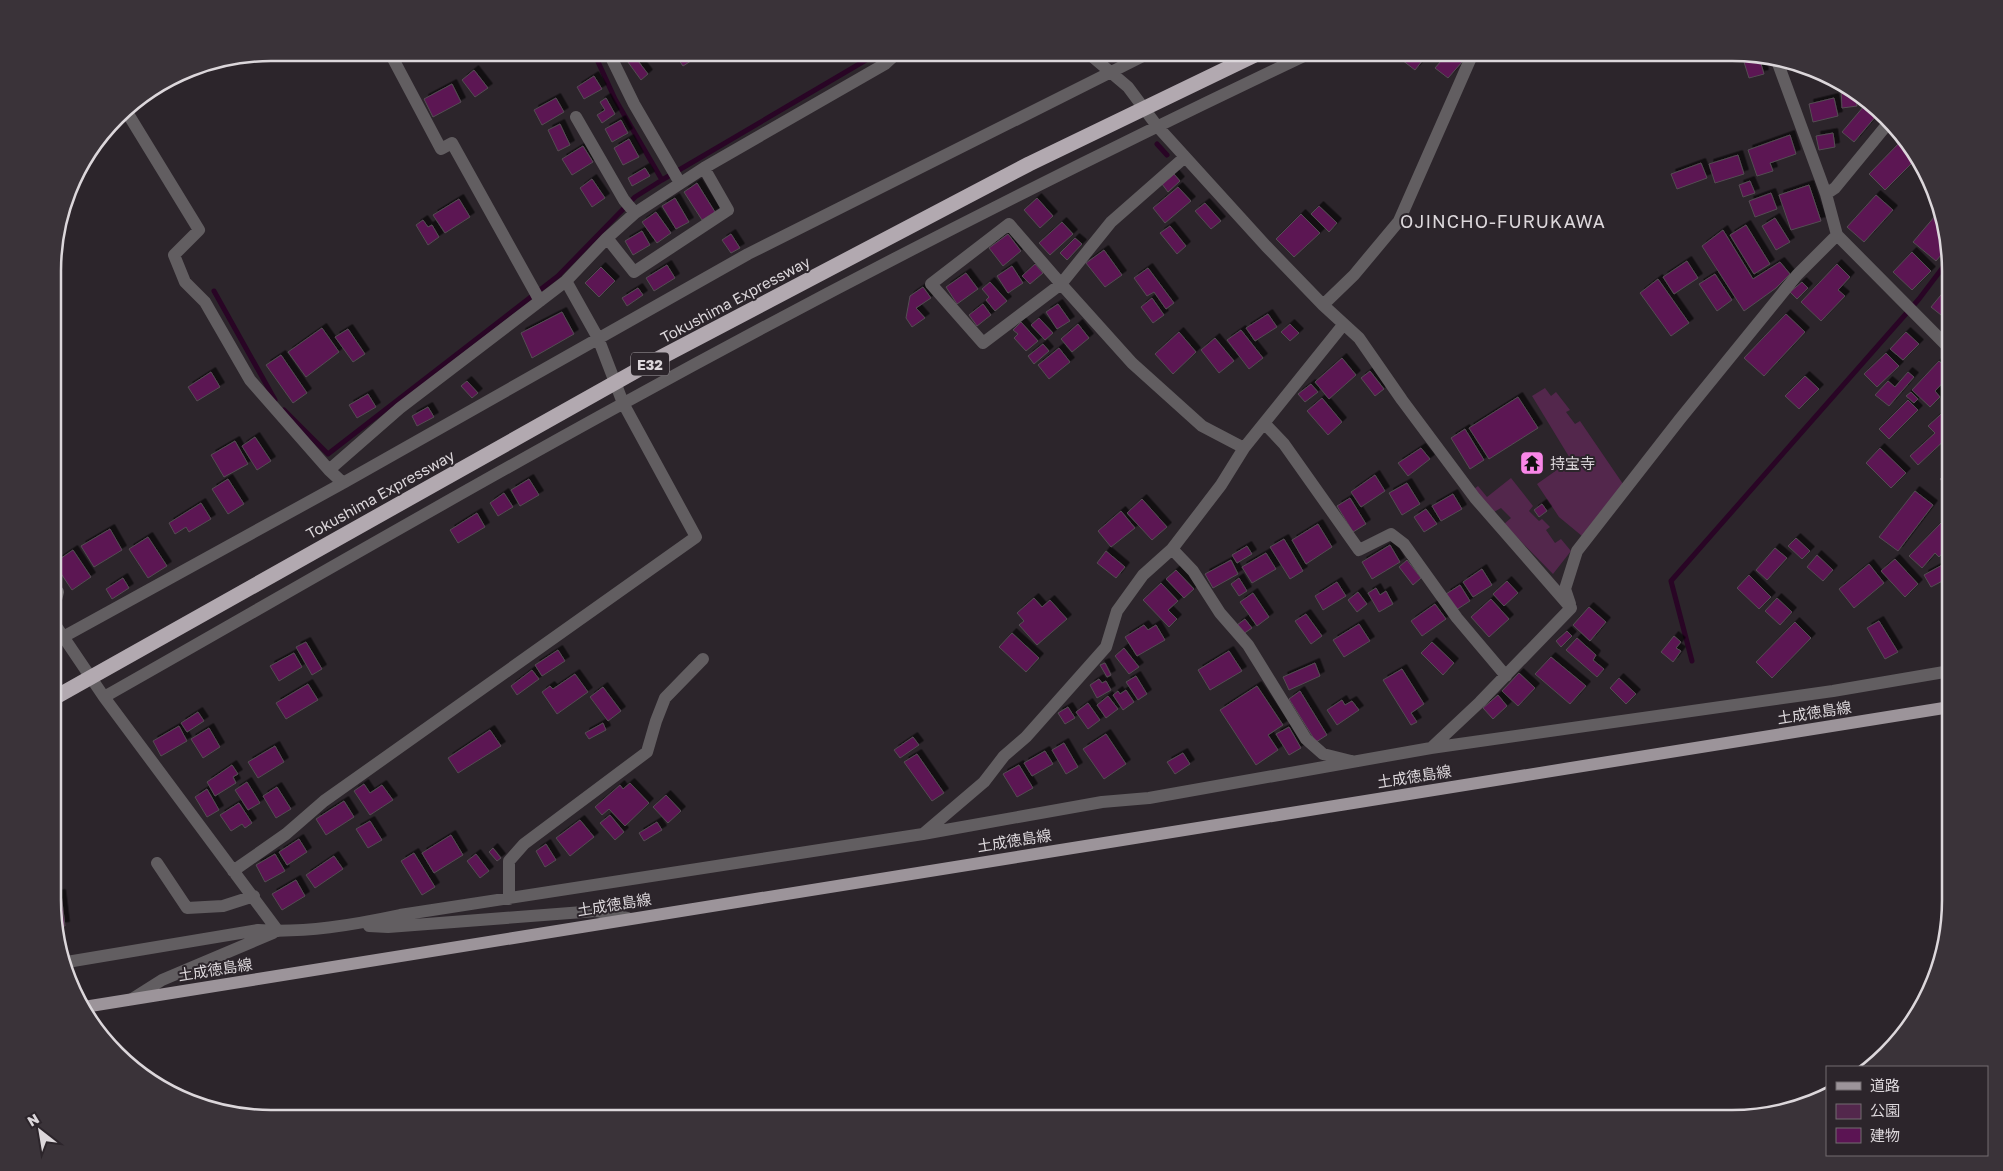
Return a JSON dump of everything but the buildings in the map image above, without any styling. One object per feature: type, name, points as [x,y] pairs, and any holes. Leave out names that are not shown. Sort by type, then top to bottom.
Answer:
[{"type":"highway","name":"Tokushima Expressway","points":[[61,694],[385,511],[712,331],[1029,164],[1241,61]]},
{"type":"main road","name":"土成徳島線","points":[[90,1006],[1942,708]]},
{"type":"street","points":[[395,61],[442,149],[452,144],[537,295]]},
{"type":"street","points":[[613,61],[623,83],[675,176]]},
{"type":"street","points":[[329,470],[400,408],[537,295],[566,281],[607,238],[629,207],[675,176],[704,168],[888,61]]},
{"type":"street","points":[[1098,61],[1128,87],[1157,126],[1185,157],[1323,305],[1359,338],[1402,400],[1475,498],[1571,608]]},
{"type":"street","points":[[61,640],[748,254],[1131,61]]},
{"type":"street","points":[[104,697],[623,403],[887,262],[1157,126],[1291,61]]},
{"type":"street","points":[[1323,305],[1354,275],[1399,221],[1469,61]]},
{"type":"street","points":[[1779,66],[1826,194],[1837,235],[1942,341]]},
{"type":"street","points":[[130,116],[200,230],[174,255],[186,282],[205,302],[250,380],[329,470],[343,483]]},
{"type":"street","points":[[576,117],[629,207]]},
{"type":"street","points":[[1826,194],[1835,188],[1885,128]]},
{"type":"street","points":[[1185,157],[1111,222],[1061,284],[982,343],[931,284],[1009,224],[1061,284],[1146,376],[1202,426],[1244,448]]},
{"type":"street","points":[[607,238],[634,272],[728,210],[704,168]]},
{"type":"street","points":[[1571,608],[1565,589],[1577,551],[1797,275],[1837,235]]},
{"type":"street","points":[[233,871],[286,834],[324,801],[696,537],[623,403],[598,338],[566,281]]},
{"type":"street","points":[[923,834],[984,782],[1004,756],[1026,737],[1106,647],[1117,611],[1143,575],[1172,549],[1221,485],[1244,448],[1343,325]]},
{"type":"street","points":[[1265,424],[1284,444],[1359,550],[1391,534],[1404,544],[1456,618],[1506,676]]},
{"type":"street","points":[[1172,549],[1193,571],[1220,613],[1248,645],[1306,739],[1323,754],[1356,762]]},
{"type":"street","points":[[1431,748],[1506,676],[1571,608]]},
{"type":"street","points":[[61,643],[104,697],[233,871],[254,896],[278,932]]},
{"type":"street","points":[[509,899],[509,861],[524,844],[647,752],[665,698],[702,659]]},
{"type":"street","points":[[70,961],[258,930],[278,932],[354,925],[400,915],[923,834],[1431,748],[1833,691],[1942,672]]},
{"type":"street","points":[[157,862],[187,908],[223,906],[254,896]]},
{"type":"street","points":[[354,925],[388,927],[596,911],[628,918]]},
{"type":"street","points":[[132,999],[162,980],[278,932]]},
{"type":"green space","points":[[1545,388],[1551,396],[1556,392],[1570,410],[1566,412],[1575,424],[1580,421],[1623,484],[1582,536],[1559,517],[1537,484],[1571,460],[1532,396]]},
{"type":"green space","points":[[1511,478],[1533,506],[1529,511],[1539,521],[1542,519],[1550,527],[1546,530],[1555,543],[1561,539],[1571,551],[1553,574],[1504,524],[1511,518],[1501,508],[1494,512],[1474,489],[1478,486],[1487,497]]},
{"type":"waterway","points":[[598,61],[615,99],[662,180],[864,61]]},
{"type":"waterway","points":[[1157,144],[1167,155]]},
{"type":"waterway","points":[[284,410],[328,454],[558,276],[635,197],[662,180]]},
{"type":"waterway","points":[[1692,661],[1671,581],[1919,299],[1942,269]]},
{"type":"waterway","points":[[214,291],[275,400]]},
{"type":"place","name":"持宝寺","points":[[1532,463]]},
{"type":"district","name":"OJINCHO-FURUKAWA","points":[[1503,221]]}]
